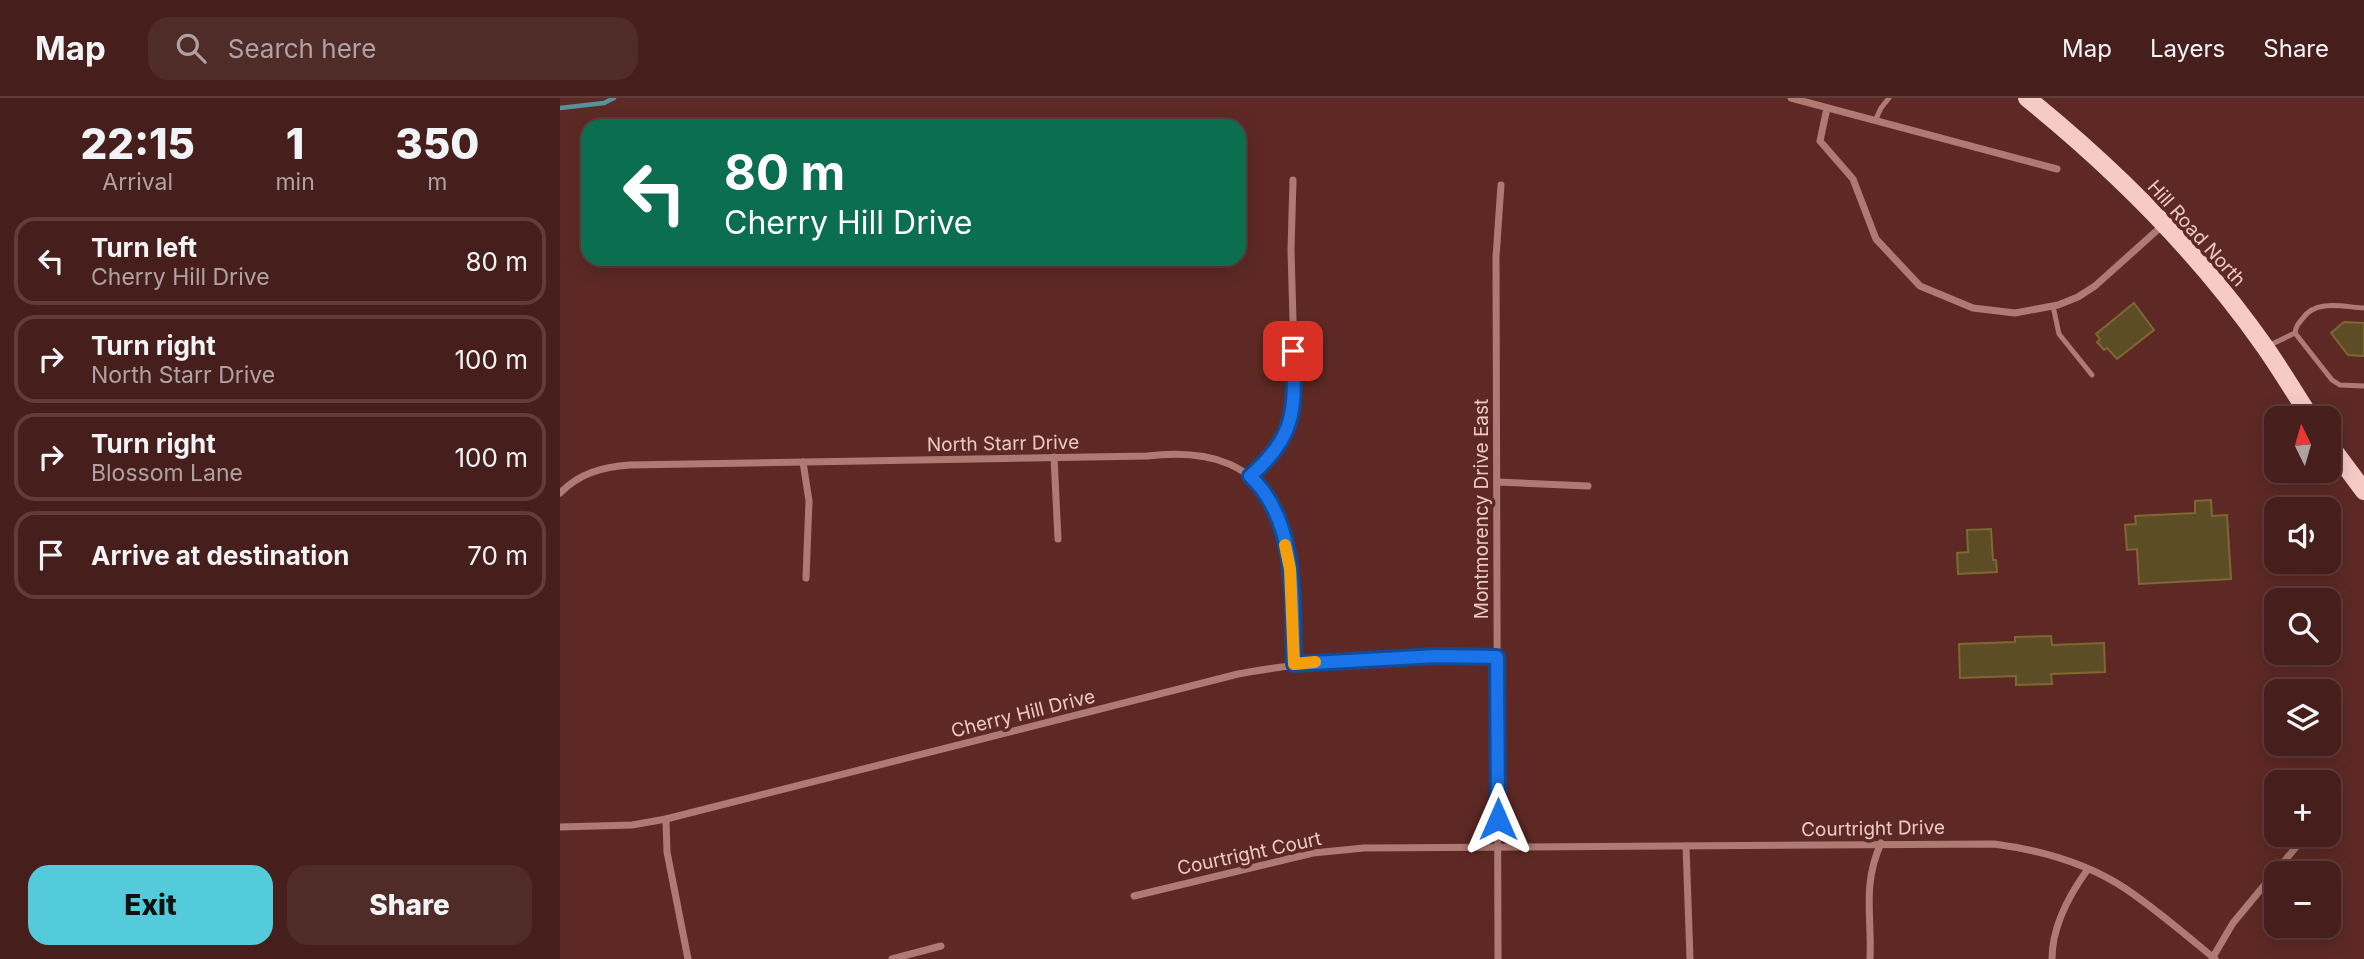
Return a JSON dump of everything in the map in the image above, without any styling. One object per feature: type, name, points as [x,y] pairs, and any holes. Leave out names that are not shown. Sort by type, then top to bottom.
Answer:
[{"type":"main road","name":"Hill Road North","points":[[2027,98],[2101,162],[2164,224],[2218,286],[2266,348],[2303,406]]},
{"type":"main road","points":[[2342,461],[2364,491]]},
{"type":"street","points":[[1791,98],[2057,169]]},
{"type":"street","points":[[1827,108],[1820,141],[1853,179],[1876,239],[1920,286],[1973,308],[2015,313],[2053,306],[2078,297],[2095,286],[2164,224]]},
{"type":"street","points":[[1250,476],[1278,448],[1293,412],[1293,180]]},
{"type":"street","name":"Montmorency Drive East","points":[[1498,959],[1496,257],[1501,186]]},
{"type":"street","name":"North Starr Drive","points":[[560,493],[581,477],[609,467],[1186,454],[1224,461],[1250,476],[1268,496],[1277,513],[1290,569],[1294,664]]},
{"type":"street","points":[[1054,457],[1058,540]]},
{"type":"street","points":[[803,462],[809,501],[806,578]]},
{"type":"street","points":[[1497,482],[1588,486]]},
{"type":"street","name":"Cherry Hill Drive","points":[[560,827],[632,825],[666,819],[1238,674],[1294,664],[1437,656],[1497,657]]},
{"type":"street","points":[[666,819],[668,861],[688,959]]},
{"type":"street","points":[[1870,959],[1869,879],[1881,843]]},
{"type":"street","name":"Courtright Drive","points":[[1498,846],[1881,843],[1994,844],[2033,850],[2088,869],[2125,888],[2214,958]]},
{"type":"street","name":"Courtright Court","points":[[1135,896],[1313,853],[1364,848],[1498,846]]},
{"type":"street","points":[[1686,846],[1690,959]]},
{"type":"street","points":[[2214,958],[2233,923],[2296,847]]},
{"type":"street","points":[[2052,959],[2060,917],[2088,869]]},
{"type":"street","points":[[892,959],[942,946]]},
{"type":"lane","points":[[1875,121],[1889,98]]},
{"type":"lane","points":[[2053,306],[2059,334],[2092,375]]},
{"type":"lane","points":[[2364,308],[2322,306],[2308,310],[2295,327],[2295,333],[2332,380],[2340,384],[2364,386]]},
{"type":"lane","points":[[2266,348],[2295,333]]},
{"type":"building","points":[[2134,303],[2154,330],[2117,359],[2097,342],[2100,339],[2096,334]]},
{"type":"building","points":[[2344,322],[2364,323],[2364,356],[2348,355],[2331,333]]},
{"type":"building","points":[[2211,500],[2212,516],[2227,515],[2231,579],[2139,584],[2137,549],[2127,550],[2125,525],[2136,524],[2135,516],[2195,513],[2195,501]]},
{"type":"building","points":[[1991,529],[1993,560],[1996,560],[1997,572],[1958,574],[1957,553],[1968,552],[1967,530]]},
{"type":"building","points":[[2051,636],[2052,645],[2104,643],[2105,672],[2051,674],[2052,684],[2016,685],[2016,676],[1960,678],[1959,644],[2015,642],[2015,637]]},
{"type":"waterway","points":[[560,108],[604,103],[614,98]]},
{"type":"slow traffic","points":[[1285,545],[1290,569],[1294,664],[1315,662]]},
{"type":"route","points":[[1293,351],[1295,391],[1293,412],[1287,431],[1278,448],[1250,476],[1268,496],[1277,513],[1284,538],[1290,569],[1294,664],[1437,656],[1497,657],[1498,819]]}]
